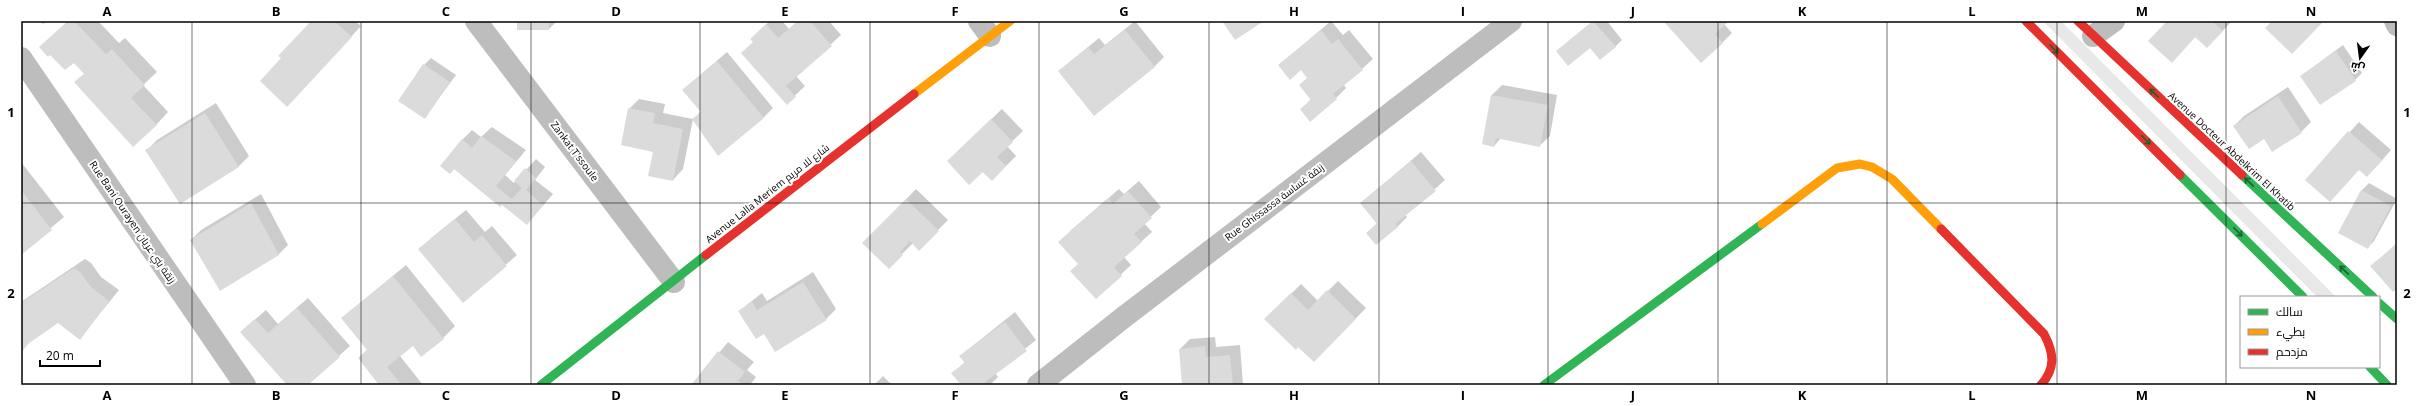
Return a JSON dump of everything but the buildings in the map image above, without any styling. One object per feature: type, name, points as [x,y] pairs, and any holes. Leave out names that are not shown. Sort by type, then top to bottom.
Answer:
[{"type":"street","name":"Zankat T'ssoule","points":[[476,21],[674,282]]},
{"type":"street","name":"Avenue Lalla Meriem شارع للا مريم","points":[[541,385],[835,154],[985,28],[1010,21]]},
{"type":"street","name":"Rue Ghissassa زنقة غساسة","points":[[1038,385],[1124,316],[1511,21]]},
{"type":"street","points":[[2026,21],[2302,296]]},
{"type":"street","name":"Avenue Docteur Abdelkrim El Khatib","points":[[2078,21],[2372,296]]},
{"type":"street","points":[[2093,36],[2114,21]]},
{"type":"street","points":[[2395,21],[2397,25]]},
{"type":"street","name":"Rue Bani Ourayen زنقة بني عريان","points":[[21,58],[245,385]]},
{"type":"street","points":[[1544,385],[1837,168],[1854,163],[1873,165],[1892,179],[2044,334],[2053,349],[2054,363],[2048,379],[2041,385]]},
{"type":"street","points":[[2380,304],[2397,319]]},
{"type":"street","points":[[2371,368],[2387,385]]},
{"type":"shaded area","points":[[2043,21],[2061,21],[2335,296],[2316,296]]},
{"type":"traffic: fast","points":[[2180,175],[2302,296]]},
{"type":"traffic: fast","points":[[2242,175],[2372,296]]},
{"type":"traffic: fast","points":[[1544,385],[1762,224]]},
{"type":"traffic: fast","points":[[541,385],[706,255]]},
{"type":"traffic: fast","points":[[2380,304],[2397,319]]},
{"type":"traffic: fast","points":[[2371,368],[2387,385]]},
{"type":"traffic: slow","points":[[914,94],[1010,21]]},
{"type":"traffic: slow","points":[[1762,224],[1837,168],[1860,164],[1872,167],[1892,179],[1941,229]]},
{"type":"traffic: jam","points":[[2026,21],[2180,175]]},
{"type":"traffic: jam","points":[[2078,21],[2242,175]]},
{"type":"traffic: jam","points":[[706,255],[914,94]]},
{"type":"traffic: jam","points":[[1941,229],[2044,334],[2050,348],[2052,360],[2049,373],[2041,385]]}]
